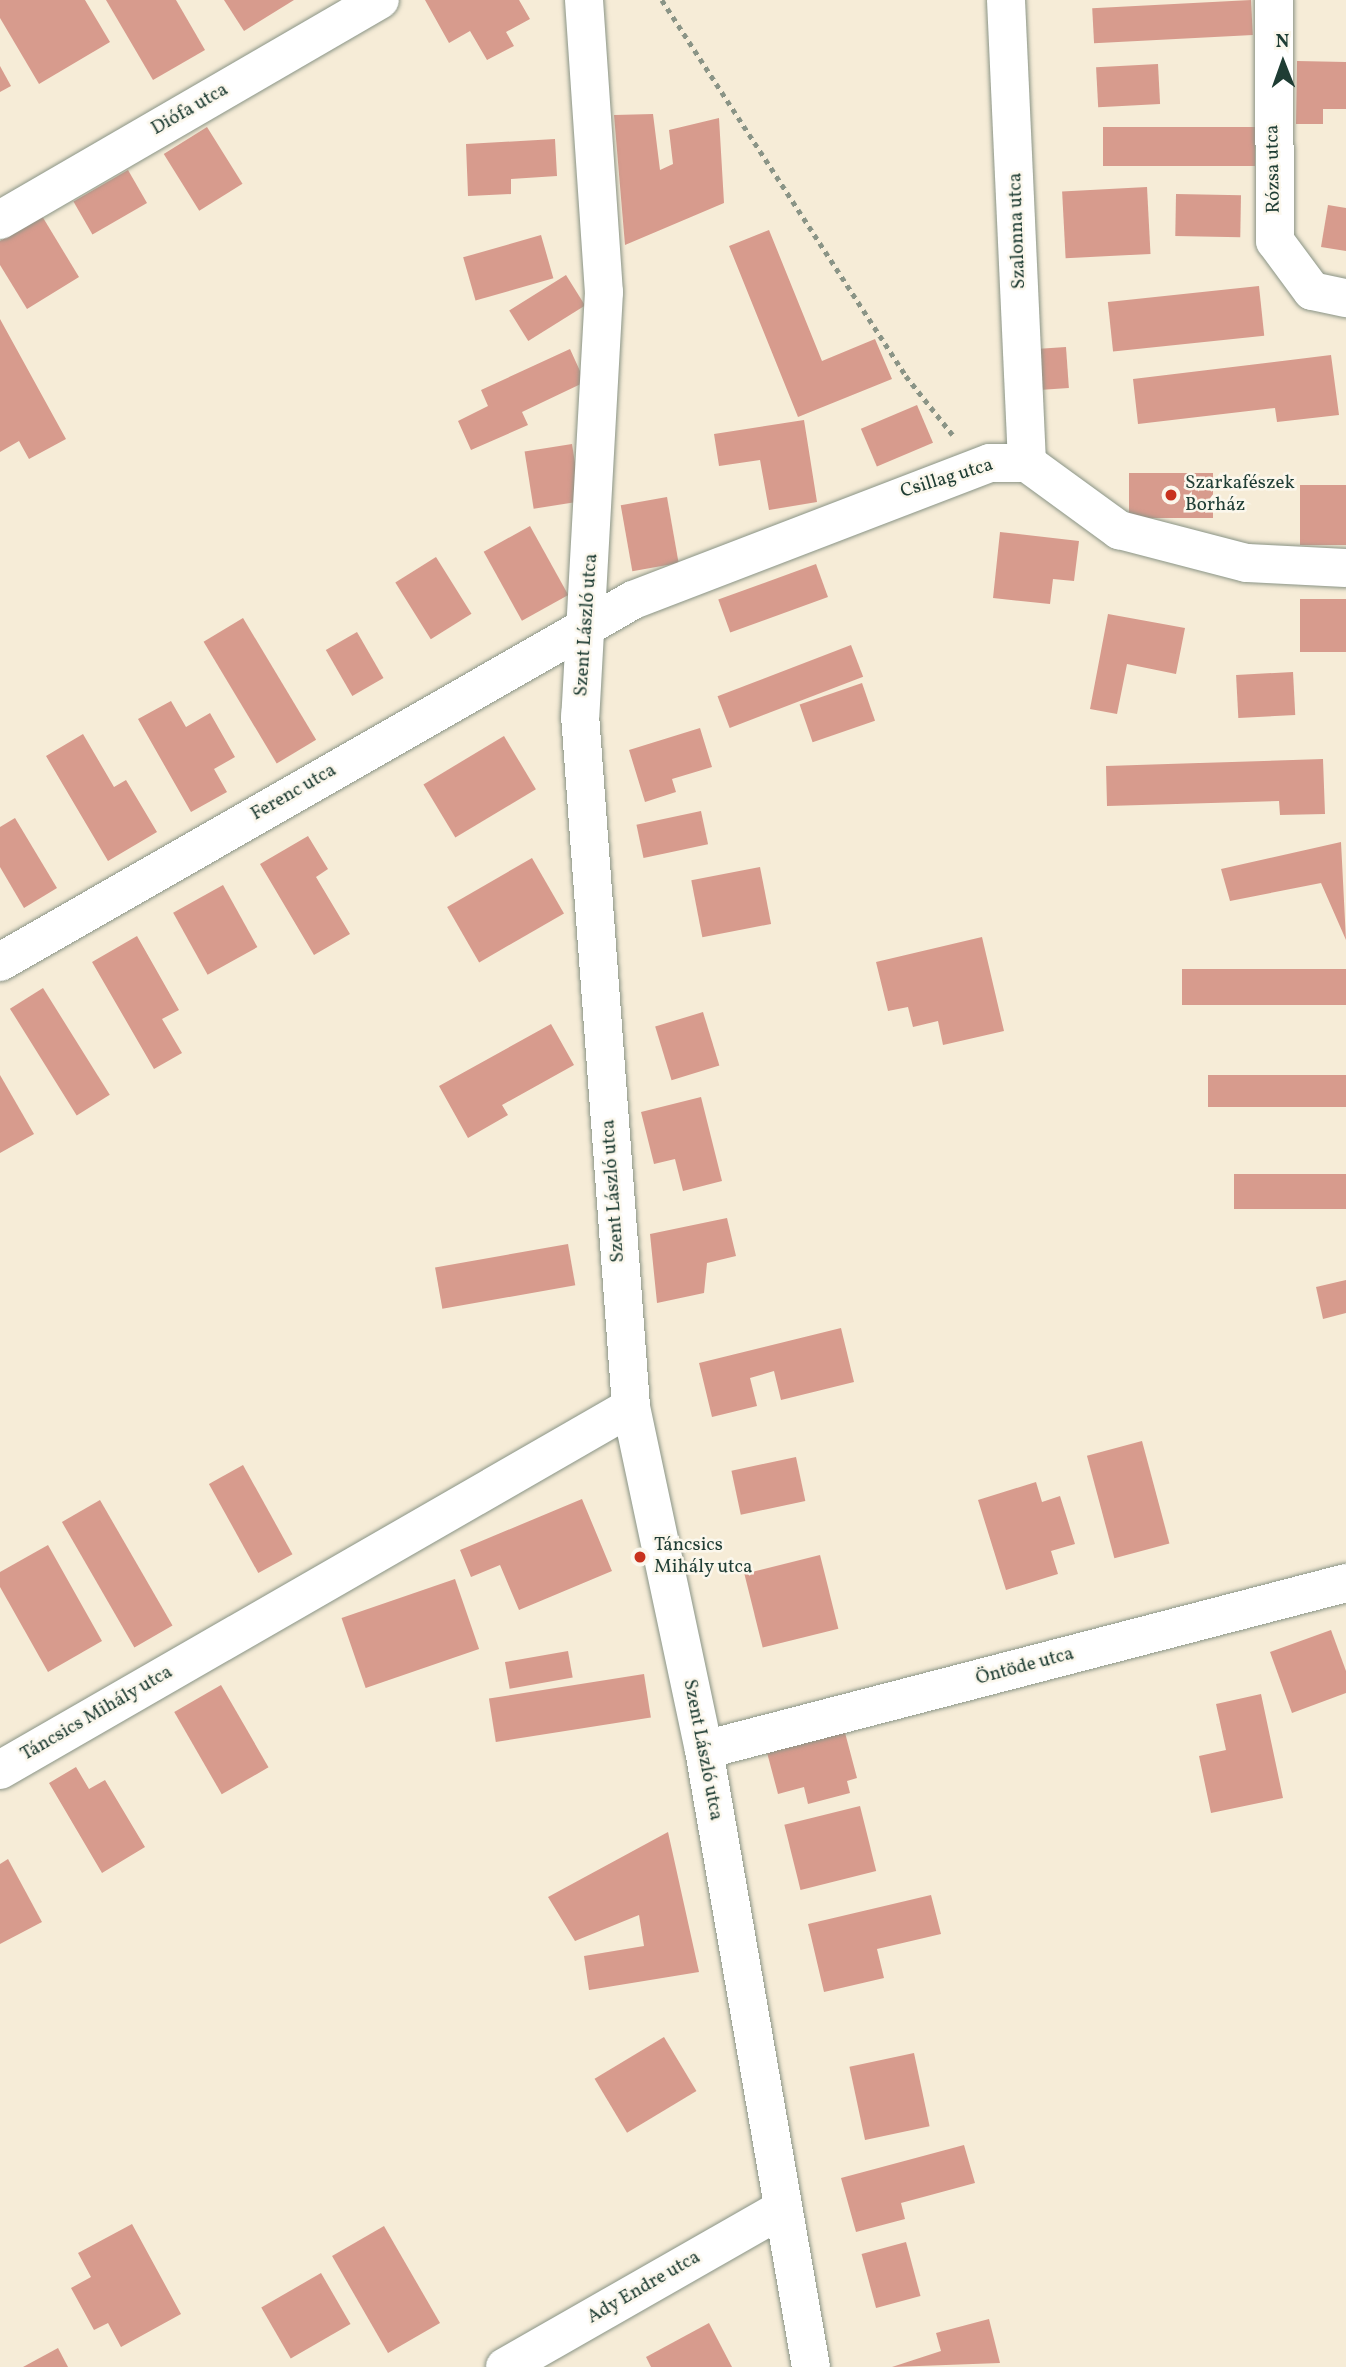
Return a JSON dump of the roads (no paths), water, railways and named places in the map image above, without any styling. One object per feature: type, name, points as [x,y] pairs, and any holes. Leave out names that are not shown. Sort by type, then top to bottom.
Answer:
[{"type":"street","name":"Diófa utca","points":[[0,220],[380,0]]},
{"type":"street","name":"Szent László utca","points":[[584,0],[604,292],[589,624],[580,715],[631,1407],[704,1750],[811,2367]]},
{"type":"street","name":"Szalonna utca","points":[[1006,0],[1009,463]]},
{"type":"street","name":"Rózsa utca","points":[[1274,0],[1275,241],[1312,291],[1346,298]]},
{"type":"street","name":"Csillag utca","points":[[589,624],[632,600],[1009,463]]},
{"type":"street","points":[[1009,463],[1119,530],[1247,563],[1346,568]]},
{"type":"street","name":"Ferenc utca","points":[[0,962],[589,624]]},
{"type":"street","name":"Táncsics Mihály utca","points":[[0,1770],[631,1407]]},
{"type":"street","name":"Öntöde utca","points":[[704,1750],[1346,1583]]},
{"type":"street","name":"Ady Endre utca","points":[[505,2367],[782,2209]]},
{"type":"place","name":"Szarkafészek Borház","points":[[1171,495]]},
{"type":"place","name":"Táncsics Mihály utca","points":[[640,1557]]}]
